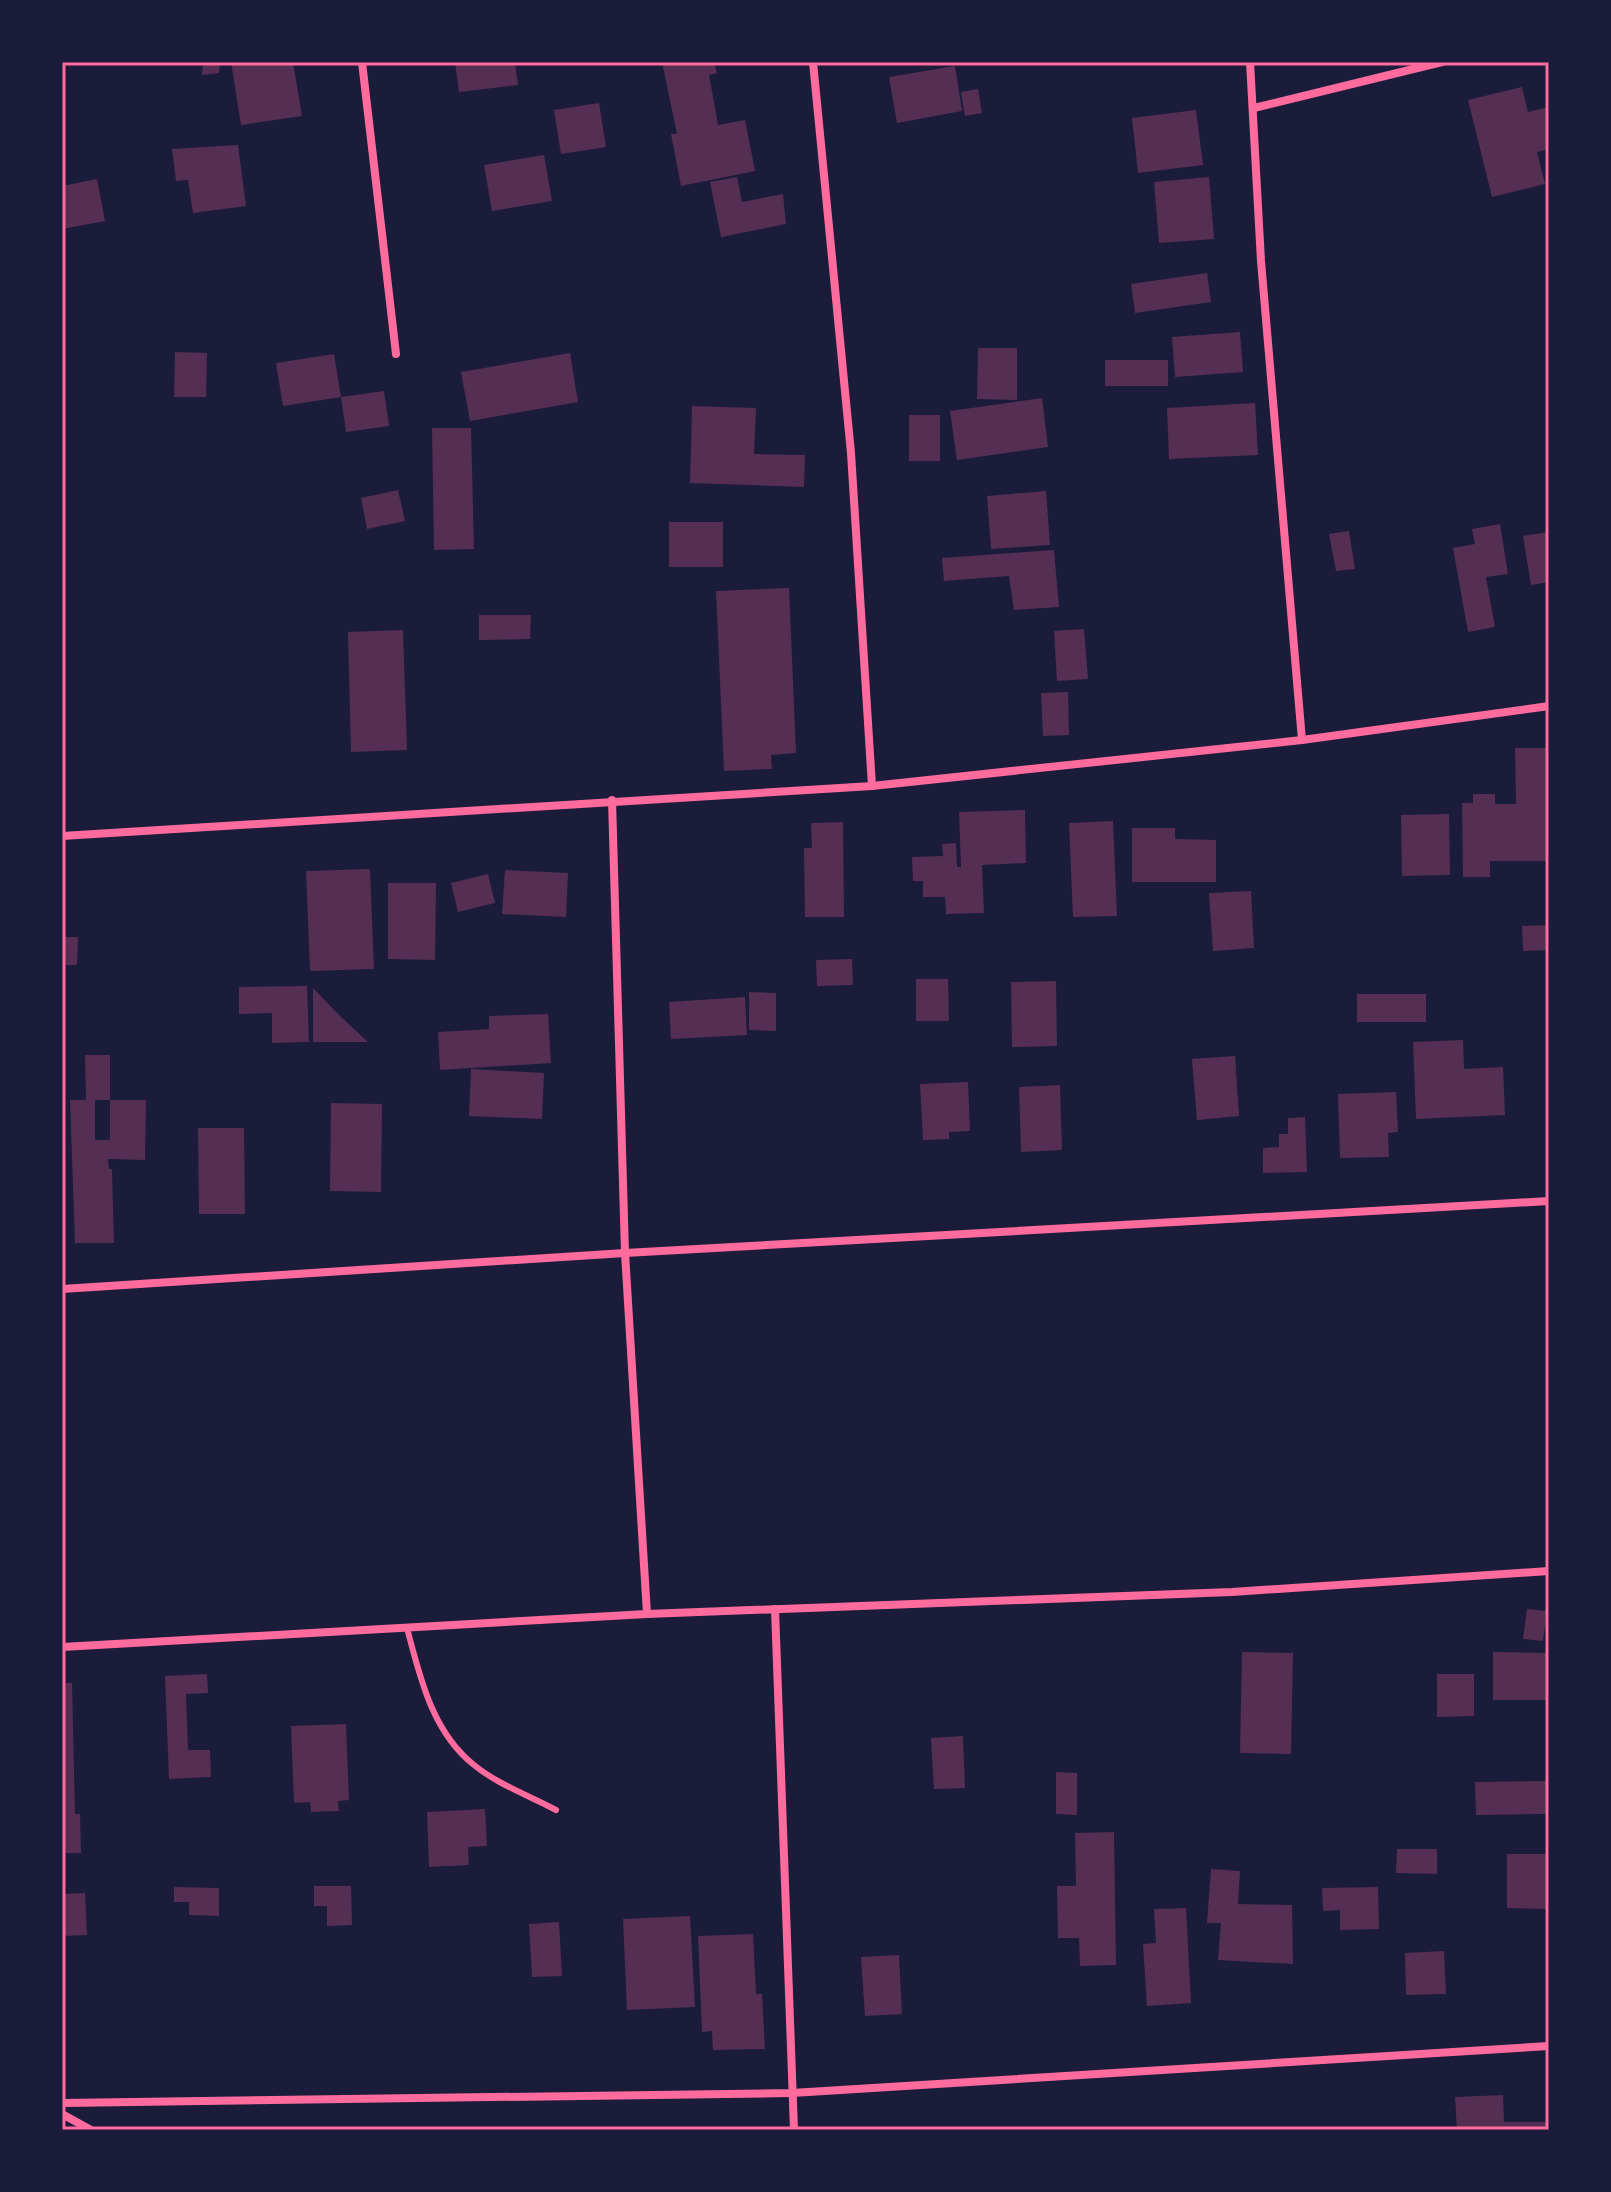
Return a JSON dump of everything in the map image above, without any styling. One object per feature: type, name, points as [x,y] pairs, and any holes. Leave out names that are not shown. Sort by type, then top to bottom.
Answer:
[{"type":"street","points":[[362,62],[396,354]]},
{"type":"street","points":[[813,62],[851,453],[872,786]]},
{"type":"street","points":[[1250,62],[1261,261],[1302,740]]},
{"type":"street","points":[[1254,108],[1442,62]]},
{"type":"street","points":[[62,836],[290,825],[612,800],[872,786],[1302,740],[1549,706]]},
{"type":"street","points":[[612,800],[625,1253],[647,1614]]},
{"type":"street","points":[[62,1289],[625,1253],[1549,1201]]},
{"type":"street","points":[[62,1647],[647,1614],[1232,1592],[1549,1571]]},
{"type":"street","points":[[775,1609],[794,2130]]},
{"type":"street","points":[[62,2103],[792,2093],[1549,2046]]},
{"type":"street","points":[[62,2114],[91,2130]]},
{"type":"lane","points":[[407,1628],[421,1680],[438,1723],[474,1765],[556,1810]]},
{"type":"building","points":[[203,62],[220,62],[219,73],[202,75]]},
{"type":"building","points":[[231,62],[293,62],[302,116],[241,125]]},
{"type":"building","points":[[455,62],[515,62],[518,85],[459,92]]},
{"type":"building","points":[[662,62],[714,62],[717,73],[709,75],[718,125],[745,120],[755,171],[681,186],[671,134],[677,134]]},
{"type":"building","points":[[955,66],[962,111],[897,123],[889,77]]},
{"type":"building","points":[[1522,87],[1528,112],[1549,107],[1549,149],[1537,152],[1545,184],[1492,197],[1468,100]]},
{"type":"building","points":[[978,89],[982,113],[965,116],[961,92]]},
{"type":"building","points":[[599,103],[606,147],[561,154],[554,110]]},
{"type":"building","points":[[1196,110],[1203,165],[1138,173],[1132,118]]},
{"type":"building","points":[[238,145],[246,206],[193,213],[188,180],[176,181],[172,149]]},
{"type":"building","points":[[544,155],[552,201],[492,211],[484,165]]},
{"type":"building","points":[[737,177],[742,202],[783,194],[786,224],[721,237],[710,182]]},
{"type":"building","points":[[1209,177],[1214,239],[1159,243],[1154,182]]},
{"type":"building","points":[[97,179],[105,221],[62,229],[62,186]]},
{"type":"building","points":[[1207,273],[1211,302],[1135,313],[1131,284]]},
{"type":"building","points":[[1240,332],[1243,372],[1175,377],[1172,337]]},
{"type":"building","points":[[978,348],[1017,348],[1017,400],[977,399]]},
{"type":"building","points":[[175,352],[207,353],[206,397],[174,397]]},
{"type":"building","points":[[570,353],[578,402],[470,421],[461,372]]},
{"type":"building","points":[[334,354],[341,397],[283,406],[276,363]]},
{"type":"building","points":[[1105,360],[1168,360],[1168,386],[1105,386]]},
{"type":"building","points":[[384,391],[389,426],[346,432],[341,397]]},
{"type":"building","points":[[1042,398],[1048,447],[957,460],[950,411]]},
{"type":"building","points":[[1255,403],[1258,455],[1169,459],[1167,408]]},
{"type":"building","points":[[692,406],[756,408],[754,454],[805,455],[804,487],[690,483]]},
{"type":"building","points":[[909,415],[940,415],[940,461],[909,461]]},
{"type":"building","points":[[432,428],[471,428],[474,549],[434,550]]},
{"type":"building","points":[[398,490],[405,521],[367,529],[361,498]]},
{"type":"building","points":[[1046,491],[1050,545],[991,549],[987,496]]},
{"type":"building","points":[[669,522],[723,522],[723,567],[669,567]]},
{"type":"building","points":[[1500,524],[1508,574],[1486,577],[1495,627],[1468,632],[1453,548],[1475,544],[1472,529]]},
{"type":"building","points":[[1349,531],[1355,569],[1336,571],[1329,534]]},
{"type":"building","points":[[1549,532],[1549,582],[1531,585],[1523,536]]},
{"type":"building","points":[[1054,550],[1059,607],[1014,610],[1009,576],[944,581],[942,558]]},
{"type":"building","points":[[789,588],[796,753],[771,755],[772,769],[724,771],[716,591]]},
{"type":"building","points":[[479,615],[531,615],[530,639],[479,640]]},
{"type":"building","points":[[1084,629],[1088,679],[1057,681],[1054,631]]},
{"type":"building","points":[[403,630],[407,750],[351,752],[348,632]]},
{"type":"building","points":[[1068,692],[1069,735],[1043,736],[1041,693]]},
{"type":"building","points":[[1515,748],[1549,748],[1549,861],[1490,861],[1490,877],[1463,877],[1462,803],[1473,803],[1473,794],[1495,794],[1495,804],[1516,804]]},
{"type":"building","points":[[1025,810],[1026,863],[982,865],[984,913],[946,914],[945,897],[923,897],[923,881],[913,881],[912,857],[943,856],[942,844],[956,843],[957,867],[961,867],[959,812]]},
{"type":"building","points":[[1449,814],[1450,875],[1402,876],[1401,815]]},
{"type":"building","points":[[1113,821],[1117,916],[1073,917],[1069,823]]},
{"type":"building","points":[[843,822],[844,917],[805,917],[804,848],[812,848],[811,823]]},
{"type":"building","points":[[1132,828],[1175,828],[1175,839],[1216,840],[1216,882],[1132,882]]},
{"type":"building","points":[[370,869],[374,969],[310,971],[306,871]]},
{"type":"building","points":[[505,870],[568,873],[566,917],[502,914]]},
{"type":"building","points":[[488,874],[495,903],[458,912],[451,883]]},
{"type":"building","points":[[388,883],[436,883],[435,960],[388,959]]},
{"type":"building","points":[[1251,891],[1254,948],[1213,951],[1209,893]]},
{"type":"building","points":[[1549,925],[1549,950],[1523,951],[1522,926]]},
{"type":"building","points":[[62,937],[78,937],[77,965],[62,965]]},
{"type":"building","points":[[852,959],[853,985],[817,986],[816,960]]},
{"type":"building","points":[[916,979],[948,979],[949,1021],[916,1021]]},
{"type":"building","points":[[1056,981],[1057,1046],[1012,1047],[1011,982]]},
{"type":"building","points":[[307,986],[309,1042],[272,1043],[272,1013],[239,1014],[239,987]]},
{"type":"building","points":[[313,988],[339,1015],[368,1042],[313,1042]]},
{"type":"building","points":[[749,992],[776,993],[776,1031],[749,1030]]},
{"type":"building","points":[[1357,994],[1426,994],[1426,1022],[1357,1022]]},
{"type":"building","points":[[745,997],[747,1035],[671,1039],[669,1002]]},
{"type":"building","points":[[548,1014],[551,1063],[440,1070],[438,1032],[489,1029],[489,1016]]},
{"type":"building","points":[[1463,1040],[1464,1069],[1503,1067],[1505,1115],[1416,1119],[1413,1042]]},
{"type":"building","points":[[85,1055],[110,1055],[110,1100],[146,1100],[145,1160],[108,1159],[109,1169],[112,1169],[114,1243],[75,1243],[70,1100],[86,1100]],"holes":[[[95,1100],[110,1100],[110,1140],[95,1140]]]},
{"type":"building","points":[[1235,1056],[1239,1116],[1197,1120],[1192,1059]]},
{"type":"building","points":[[471,1069],[544,1073],[542,1119],[469,1116]]},
{"type":"building","points":[[968,1082],[970,1131],[949,1132],[949,1139],[923,1140],[920,1084]]},
{"type":"building","points":[[1060,1085],[1062,1150],[1021,1152],[1019,1087]]},
{"type":"building","points":[[1396,1092],[1398,1132],[1388,1133],[1389,1157],[1340,1158],[1338,1094]]},
{"type":"building","points":[[331,1103],[382,1104],[381,1192],[330,1191]]},
{"type":"building","points":[[1305,1117],[1307,1172],[1263,1173],[1263,1148],[1279,1147],[1279,1134],[1288,1134],[1288,1118]]},
{"type":"building","points":[[198,1128],[244,1128],[245,1214],[199,1214]]},
{"type":"building","points":[[1527,1609],[1547,1611],[1543,1641],[1523,1639]]},
{"type":"building","points":[[1242,1652],[1293,1653],[1291,1754],[1240,1753]]},
{"type":"building","points":[[1493,1652],[1548,1653],[1547,1700],[1493,1700]]},
{"type":"building","points":[[207,1674],[208,1693],[186,1694],[188,1750],[210,1750],[211,1777],[169,1779],[165,1676]]},
{"type":"building","points":[[1437,1674],[1474,1674],[1474,1716],[1437,1717]]},
{"type":"building","points":[[62,1683],[72,1683],[75,1814],[80,1814],[81,1853],[62,1853]]},
{"type":"building","points":[[346,1724],[349,1800],[338,1801],[339,1811],[311,1812],[310,1802],[294,1803],[291,1726]]},
{"type":"building","points":[[963,1736],[965,1788],[934,1789],[931,1738]]},
{"type":"building","points":[[1056,1772],[1077,1773],[1077,1815],[1056,1814]]},
{"type":"building","points":[[1549,1781],[1549,1814],[1476,1815],[1475,1782]]},
{"type":"building","points":[[485,1809],[487,1846],[468,1847],[469,1865],[429,1867],[427,1812]]},
{"type":"building","points":[[1114,1832],[1116,1965],[1080,1966],[1079,1938],[1058,1938],[1057,1886],[1076,1886],[1075,1833]]},
{"type":"building","points":[[1397,1849],[1437,1849],[1437,1874],[1396,1873]]},
{"type":"building","points":[[1507,1854],[1549,1854],[1549,1909],[1507,1908]]},
{"type":"building","points":[[1211,1869],[1240,1871],[1238,1904],[1292,1905],[1293,1964],[1218,1960],[1221,1923],[1207,1923]]},
{"type":"building","points":[[314,1886],[351,1886],[352,1925],[327,1926],[327,1906],[314,1906]]},
{"type":"building","points":[[174,1887],[219,1888],[219,1916],[189,1915],[189,1902],[174,1902]]},
{"type":"building","points":[[1378,1887],[1379,1929],[1340,1930],[1340,1910],[1323,1911],[1322,1888]]},
{"type":"building","points":[[85,1893],[87,1935],[62,1936],[62,1894]]},
{"type":"building","points":[[1186,1908],[1191,2003],[1147,2006],[1143,1944],[1156,1943],[1154,1909]]},
{"type":"building","points":[[690,1916],[695,2007],[627,2010],[623,1919]]},
{"type":"building","points":[[559,1922],[562,1976],[532,1977],[529,1924]]},
{"type":"building","points":[[753,1934],[756,1994],[762,1994],[765,2049],[713,2050],[712,2031],[702,2032],[698,1936]]},
{"type":"building","points":[[1444,1951],[1446,1994],[1406,1995],[1405,1953]]},
{"type":"building","points":[[899,1955],[902,2014],[865,2016],[861,1957]]},
{"type":"building","points":[[1503,2095],[1504,2122],[1549,2122],[1549,2130],[1457,2130],[1455,2097]]}]
